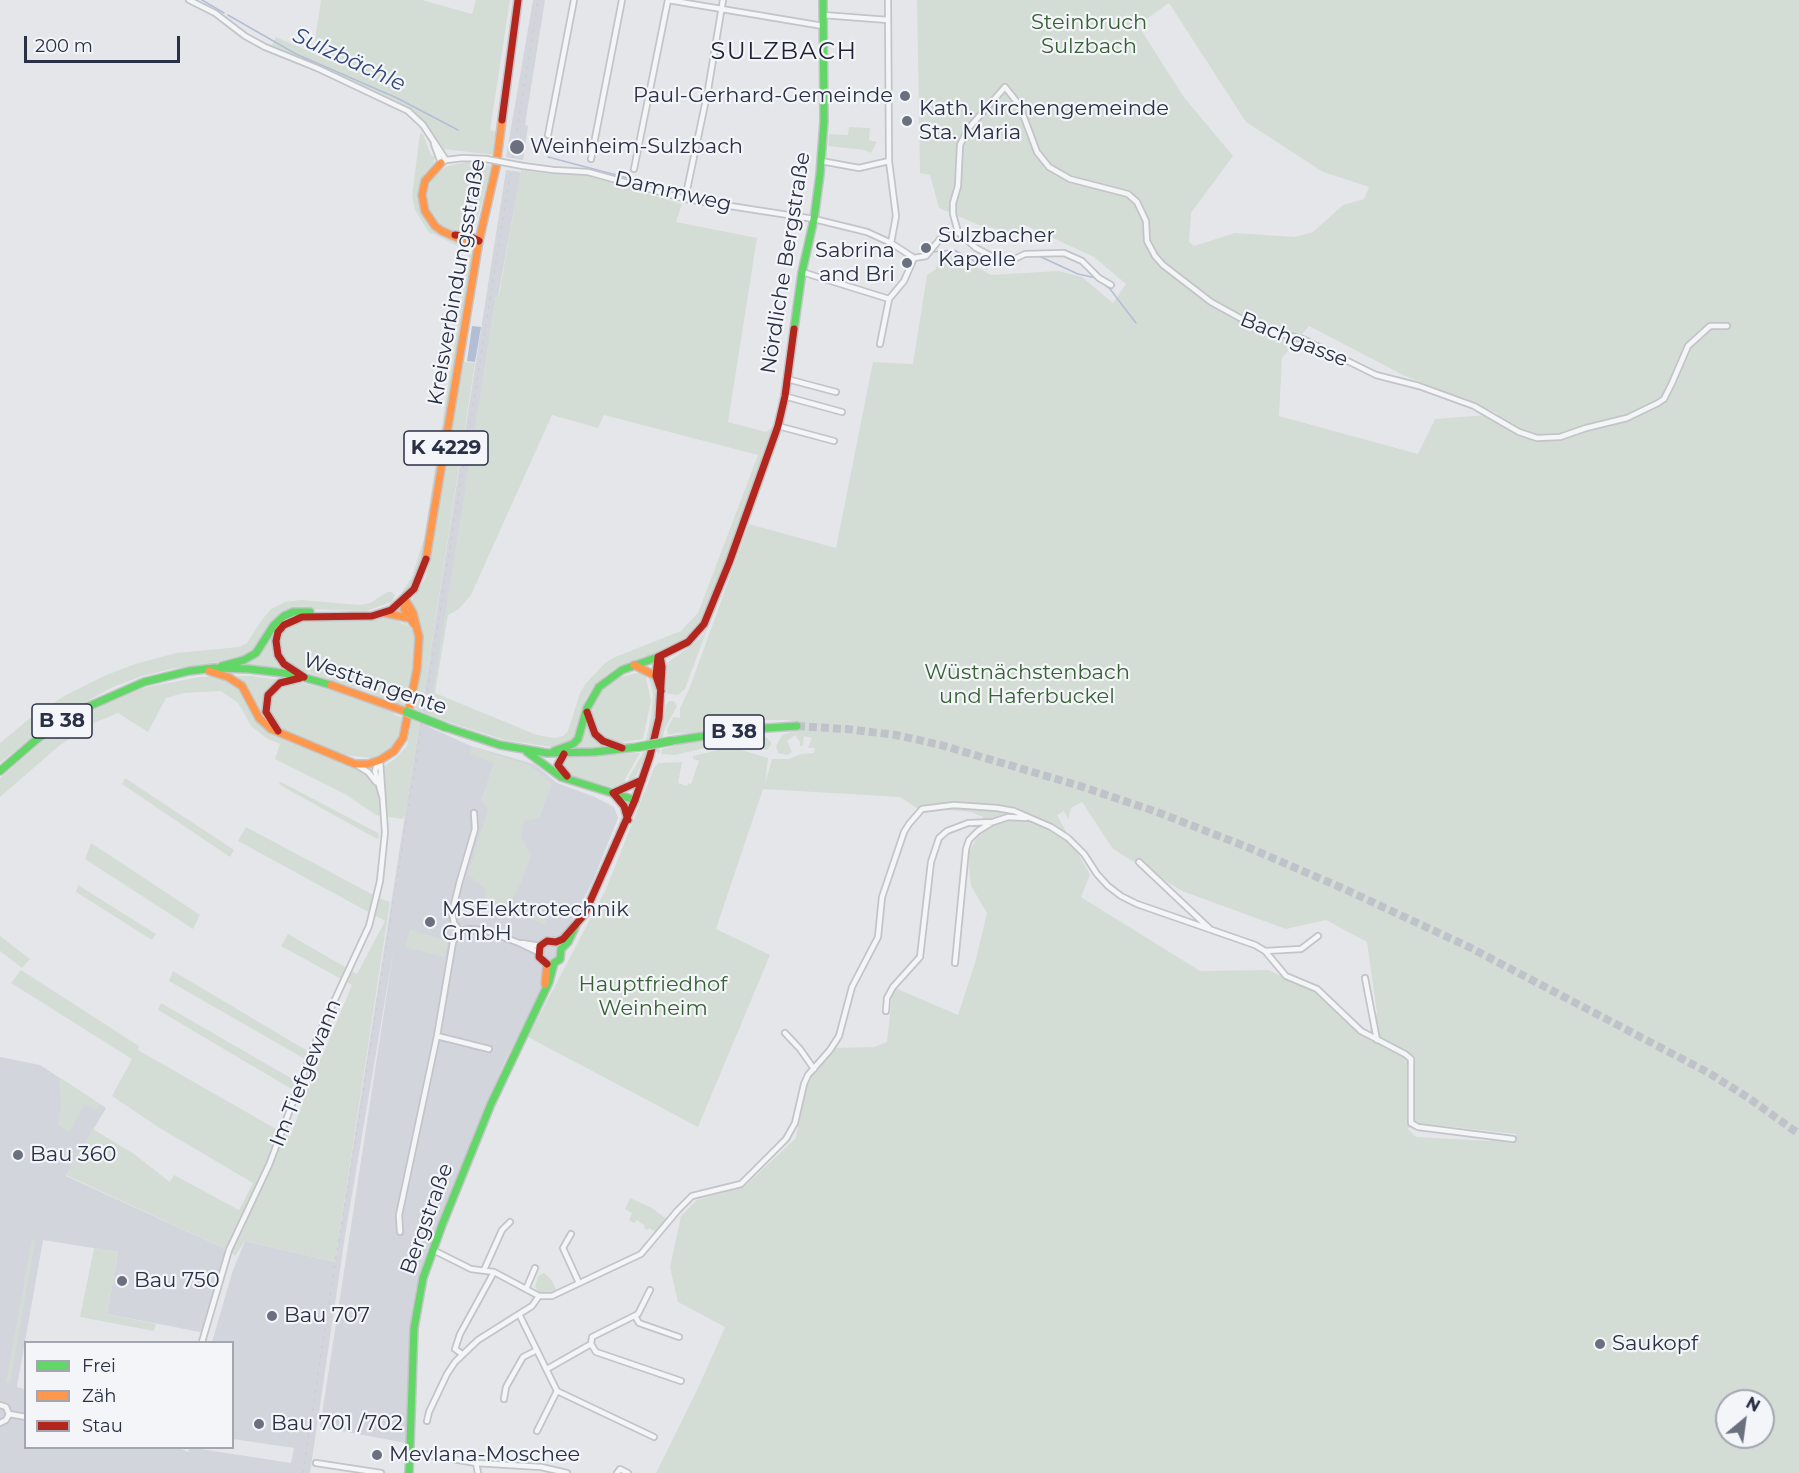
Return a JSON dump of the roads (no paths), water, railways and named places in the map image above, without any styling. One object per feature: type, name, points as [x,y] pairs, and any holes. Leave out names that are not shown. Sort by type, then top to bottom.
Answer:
[{"type":"main road","name":"Kreisverbindungsstraße","points":[[405,599],[420,579],[431,538],[478,244],[496,167],[518,0]]},
{"type":"main road","name":"Nördliche Bergstraße","points":[[547,753],[573,744],[578,739],[587,708],[599,687],[609,677],[634,665],[659,657],[688,642],[704,624],[742,525],[778,426],[802,272],[814,219],[824,121],[823,0]]},
{"type":"main road","points":[[444,162],[433,170],[425,181],[423,203],[425,211],[435,226],[449,234],[478,244]]},
{"type":"main road","points":[[465,235],[483,221]]},
{"type":"main road","points":[[449,234],[465,235],[478,244]]},
{"type":"main road","points":[[405,599],[404,606],[409,618],[417,628]]},
{"type":"main road","points":[[201,669],[236,681],[248,694],[264,724],[278,732],[355,764],[379,761],[398,747],[407,728],[420,645],[413,613],[405,599]]},
{"type":"main road","points":[[214,668],[244,660],[255,653],[277,621],[289,614],[306,611],[374,612],[405,599]]},
{"type":"main road","name":"K 4229","points":[[304,677],[284,664],[276,651],[277,636],[287,622],[308,616],[359,617],[384,613],[397,607],[405,599]]},
{"type":"main road","points":[[384,613],[409,618]]},
{"type":"main road","points":[[659,657],[655,667],[661,691]]},
{"type":"main road","name":"Bergstraße","points":[[558,945],[588,908],[635,801],[660,718],[663,667],[659,657]]},
{"type":"main road","points":[[634,665],[656,676]]},
{"type":"main road","name":"Westtangente","points":[[0,771],[37,739],[95,702],[144,682],[176,673],[214,668],[279,672],[304,677],[353,692],[500,745],[547,753]]},
{"type":"main road","points":[[278,732],[266,712],[268,695],[280,683],[304,677]]},
{"type":"main road","points":[[587,708],[588,720],[595,734],[603,741],[625,749]]},
{"type":"main road","name":"B 38","points":[[547,753],[564,754],[625,749],[752,729],[797,726]]},
{"type":"main road","points":[[526,751],[558,775],[635,801]]},
{"type":"main road","points":[[564,754],[558,765],[570,779]]},
{"type":"main road","points":[[341,757],[379,761]]},
{"type":"main road","points":[[613,793],[642,780]]},
{"type":"main road","points":[[613,793],[624,806],[628,820]]},
{"type":"main road","name":"Bergstraße","points":[[539,949],[547,941],[558,945]]},
{"type":"main road","name":"Bergstraße","points":[[409,1473],[416,1310],[423,1278],[491,1104],[544,993],[550,963],[561,956],[558,945]]},
{"type":"main road","points":[[539,949],[540,958],[550,963]]},
{"type":"street","points":[[189,0],[215,13],[234,29],[255,42],[402,107],[419,120],[444,162]]},
{"type":"street","points":[[548,135],[574,0]]},
{"type":"street","points":[[591,159],[622,0]]},
{"type":"street","points":[[634,169],[668,0],[823,26]]},
{"type":"street","points":[[685,199],[708,94],[723,0]]},
{"type":"street","points":[[888,0],[889,161],[896,216],[891,243]]},
{"type":"street","points":[[823,15],[888,20]]},
{"type":"street","name":"Bachgasse","points":[[958,232],[953,214],[953,203],[958,186],[962,138],[1005,87],[1022,112],[1037,152],[1049,166],[1070,179],[1128,194],[1137,202],[1146,221],[1147,241],[1150,249],[1163,265],[1211,302],[1260,329],[1310,342],[1360,368],[1444,394],[1474,406],[1519,432],[1537,438],[1560,437],[1627,418],[1658,403],[1664,399],[1688,346],[1710,326],[1727,326]]},
{"type":"street","name":"Dammweg","points":[[444,162],[463,158],[486,159],[523,166],[588,172],[685,199],[814,219]]},
{"type":"street","points":[[821,161],[859,168],[889,161]]},
{"type":"street","points":[[814,219],[867,232],[891,243],[914,258],[926,256],[940,239],[958,232],[976,248],[995,258],[1010,261],[1025,254],[1064,253],[1082,261],[1099,278],[1111,285]]},
{"type":"street","points":[[880,344],[889,299],[904,281],[914,258]]},
{"type":"street","points":[[802,272],[889,299]]},
{"type":"street","points":[[787,379],[836,392]]},
{"type":"street","points":[[784,396],[842,412]]},
{"type":"street","points":[[778,426],[834,441]]},
{"type":"street","name":"Im Tiefgewann","points":[[379,761],[375,769],[383,798]]},
{"type":"street","name":"Im Tiefgewann","points":[[202,1341],[232,1242],[269,1166],[325,1019],[369,926],[383,864],[386,822],[379,761]]},
{"type":"street","points":[[355,764],[368,772],[378,783]]},
{"type":"street","points":[[433,1250],[471,1269],[494,1272],[538,1296],[552,1296],[640,1254],[692,1196],[745,1181],[791,1131],[804,1084],[839,1036],[852,987],[878,937],[882,897],[909,824],[922,809],[954,805],[1014,811],[1032,818],[1068,838],[1084,854],[1097,874],[1121,896],[1255,945],[1264,951],[1286,976],[1317,989],[1361,1031],[1411,1059],[1412,1123],[1418,1127],[1514,1139]]},
{"type":"street","points":[[460,931],[454,923],[452,913],[475,829],[474,813]]},
{"type":"street","points":[[955,963],[967,844],[978,831],[993,822],[1008,817],[1032,818]]},
{"type":"street","points":[[886,1011],[887,998],[893,987],[920,957],[931,862],[939,838],[955,827],[968,823],[993,822]]},
{"type":"street","points":[[1139,862],[1212,931]]},
{"type":"street","points":[[460,931],[484,930],[539,949]]},
{"type":"street","points":[[400,1232],[399,1215],[437,1036],[453,942],[460,931]]},
{"type":"street","points":[[1264,951],[1301,949],[1318,936]]},
{"type":"street","points":[[1365,978],[1377,1040]]},
{"type":"street","points":[[785,1033],[814,1069]]},
{"type":"street","points":[[437,1036],[489,1049]]},
{"type":"street","points":[[484,1270],[502,1230],[510,1222]]},
{"type":"street","points":[[571,1234],[563,1248],[579,1283]]},
{"type":"street","points":[[526,1289],[535,1268]]},
{"type":"street","points":[[462,1354],[456,1349],[460,1334],[494,1272]]},
{"type":"street","points":[[650,1290],[638,1314],[592,1337],[591,1344],[596,1352],[681,1381]]},
{"type":"street","points":[[427,1421],[447,1374],[462,1354],[478,1340],[532,1306],[538,1296]]},
{"type":"street","points":[[519,1314],[557,1391],[654,1437]]},
{"type":"street","points":[[635,1316],[639,1323],[679,1337]]},
{"type":"street","points":[[547,1369],[591,1344]]},
{"type":"street","points":[[504,1399],[506,1387],[523,1357],[537,1350]]},
{"type":"street","points":[[537,1431],[557,1391]]},
{"type":"street","points":[[0,1405],[6,1407],[9,1414],[6,1420],[0,1423]]},
{"type":"street","points":[[9,1414],[24,1417]]},
{"type":"street","points":[[411,1452],[476,1463],[567,1473]]},
{"type":"street","points":[[316,1463],[381,1473]]},
{"type":"street","points":[[476,1463],[478,1473]]},
{"type":"street","points":[[617,1473],[620,1470],[628,1473]]},
{"type":"water","points":[[472,326],[481,327],[475,362],[467,361]]},
{"type":"waterway","name":"Sulzbächle","points":[[202,0],[224,13]]},
{"type":"waterway","name":"Sulzbächle","points":[[228,15],[296,54],[397,98],[458,130]]},
{"type":"waterway","name":"Sulzbächle","points":[[548,157],[639,181]]},
{"type":"waterway","name":"Sulzbächle","points":[[932,252],[954,250],[987,268]]},
{"type":"waterway","name":"Sulzbächle","points":[[1041,257],[1078,274],[1096,278]]},
{"type":"waterway","name":"Sulzbächle","points":[[1100,281],[1110,289],[1136,323]]},
{"type":"tunnel","points":[[797,726],[896,735],[941,745],[1080,786],[1157,812],[1247,847],[1469,947],[1709,1073],[1799,1134]]},
{"type":"railway","points":[[303,1473],[538,0]]},
{"type":"place","name":"Paul-Gerhard-Gemeinde","points":[[905,96]]},
{"type":"place","name":"Kath. Kirchengemeinde Sta. Maria","points":[[907,121]]},
{"type":"place","name":"Weinheim-Sulzbach","points":[[517,147]]},
{"type":"place","name":"Sulzbacher Kapelle","points":[[926,248]]},
{"type":"place","name":"Sabrina and Bri","points":[[907,263]]},
{"type":"place","name":"MSElektrotechnik GmbH","points":[[430,922]]},
{"type":"place","name":"Bau 360","points":[[18,1155]]},
{"type":"place","name":"Bau 750","points":[[122,1281]]},
{"type":"place","name":"Bau 707","points":[[272,1316]]},
{"type":"place","name":"Saukopf","points":[[1600,1344]]},
{"type":"place","name":"Bau 701 /702","points":[[259,1424]]},
{"type":"place","name":"Mevlana-Moschee","points":[[377,1455]]},
{"type":"district","name":"SULZBACH","points":[[784,52]]},
{"type":"park label","name":"Steinbruch Sulzbach","points":[[1089,35]]},
{"type":"park label","name":"Wüstnächstenbach und Haferbuckel","points":[[1027,685]]},
{"type":"park label","name":"Hauptfriedhof Weinheim","points":[[653,997]]}]
